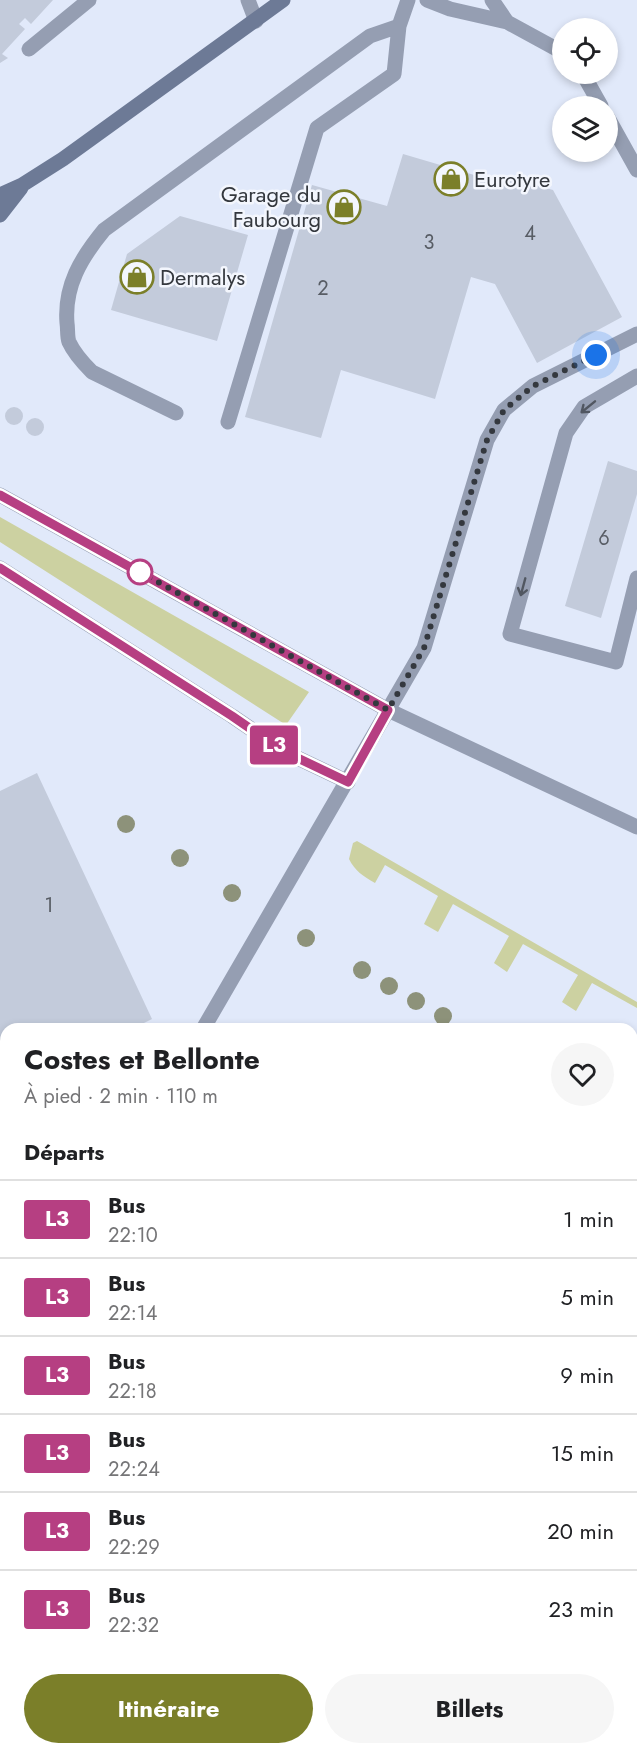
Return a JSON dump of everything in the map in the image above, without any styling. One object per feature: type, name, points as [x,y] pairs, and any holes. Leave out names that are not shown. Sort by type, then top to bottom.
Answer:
[{"type":"main road","points":[[0,195],[22,185],[63,159],[283,0]]},
{"type":"main road","points":[[0,184],[22,185]]},
{"type":"main road","points":[[0,214],[22,185]]},
{"type":"street","points":[[29,49],[89,0]]},
{"type":"street","points":[[248,0],[256,21]]},
{"type":"street","points":[[228,422],[317,128],[394,74],[399,26],[408,0]]},
{"type":"street","points":[[427,0],[450,9],[507,22],[552,47]]},
{"type":"street","points":[[492,0],[507,22]]},
{"type":"street","points":[[176,413],[92,372],[69,341],[66,307],[71,280],[86,252],[104,230],[303,84],[370,36],[399,26]]},
{"type":"street","points":[[618,136],[637,170]]},
{"type":"street","points":[[206,1023],[424,648],[487,440],[504,410],[533,386],[637,334]]},
{"type":"street","points":[[637,376],[584,407],[566,433],[510,634],[616,662],[637,578]]},
{"type":"street","points":[[0,495],[388,710],[637,826]]},
{"type":"street","points":[[0,568],[283,751],[348,782]]},
{"type":"green space","points":[[0,517],[309,692],[286,725],[0,542]]},
{"type":"green space","points":[[357,841],[637,1002],[637,1008],[592,983],[576,1011],[562,1002],[578,975],[523,944],[507,972],[494,963],[509,936],[453,904],[438,932],[424,924],[438,896],[385,865],[375,883],[367,878],[349,859],[353,843]]},
{"type":"building","points":[[0,0],[53,0],[31,24],[25,18],[19,24],[25,29],[2,54],[8,58],[0,63]]},
{"type":"building","points":[[403,154],[498,182],[500,175],[553,190],[622,317],[537,363],[495,284],[471,277],[435,399],[341,370],[321,438],[245,417],[312,185],[387,206]]},
{"type":"building","points":[[180,216],[248,235],[217,341],[111,310],[127,254]]},
{"type":"building","points":[[14,407],[20,410],[23,416],[20,422],[14,425],[8,422],[5,416],[8,410]]},
{"type":"building","points":[[35,418],[41,421],[44,427],[41,433],[35,436],[29,433],[26,427],[29,421]]},
{"type":"building","points":[[608,461],[637,471],[637,494],[601,618],[565,606]]},
{"type":"building","points":[[37,773],[152,1019],[144,1023],[0,1023],[0,791]]},
{"type":"bus line","name":"L3","points":[[0,495],[388,710],[348,782],[283,751],[0,568]]},
{"type":"place","name":"Eurotyre","points":[[451,179]]},
{"type":"place","name":"Garage du Faubourg","points":[[344,207]]},
{"type":"place","name":"Dermalys","points":[[137,277]]},
{"type":"route","points":[[140,572],[388,710],[424,648],[487,440],[504,410],[533,386],[596,355]]}]
